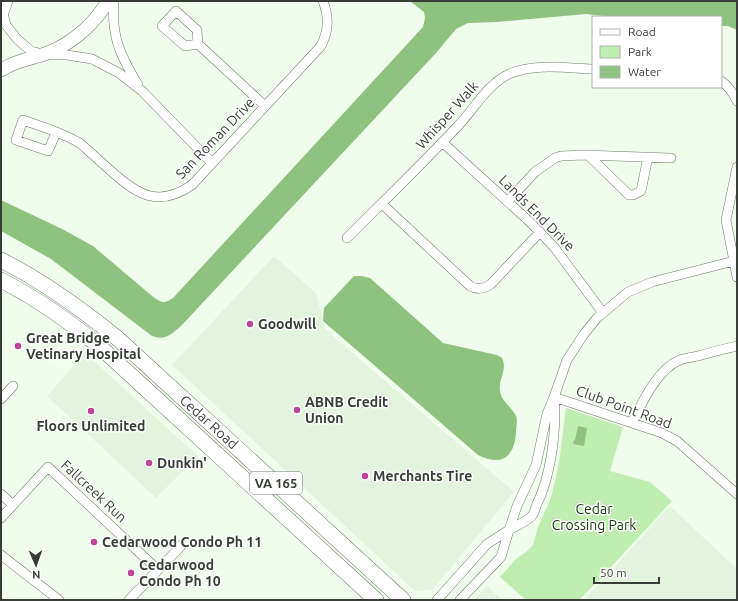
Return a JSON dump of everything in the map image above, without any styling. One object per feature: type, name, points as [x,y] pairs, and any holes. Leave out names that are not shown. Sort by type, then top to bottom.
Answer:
[{"type":"main road","name":"Cedar Road","points":[[1,260],[59,293],[116,337],[404,600]]},
{"type":"main road","name":"Cedar Road","points":[[1,280],[33,298],[60,316],[99,346],[376,600]]},
{"type":"street","points":[[1,70],[22,59],[49,52],[68,43],[97,17],[108,1]]},
{"type":"street","points":[[114,1],[113,20],[116,41],[124,61],[142,91]]},
{"type":"street","name":"San Roman Drive","points":[[56,132],[81,144],[128,186],[140,194],[152,197],[163,197],[173,195],[184,190],[192,185],[321,46],[325,38],[328,20],[324,1]]},
{"type":"street","points":[[3,7],[6,25],[17,39],[31,50],[43,54],[67,54],[92,59],[119,73],[142,91],[212,163]]},
{"type":"street","points":[[198,44],[265,106]]},
{"type":"street","name":"Whisper Walk","points":[[347,238],[469,114],[496,82],[509,74],[523,69],[592,69]]},
{"type":"street","points":[[722,82],[733,93],[737,101]]},
{"type":"street","name":"Lands End Drive","points":[[442,142],[540,232],[565,260],[603,313]]},
{"type":"street","points":[[508,201],[535,172],[551,160],[561,156],[671,158]]},
{"type":"street","points":[[589,156],[629,195],[633,195],[641,191],[648,157]]},
{"type":"street","points":[[737,167],[726,220],[737,277]]},
{"type":"street","points":[[382,204],[470,286],[474,288],[481,289],[491,284],[540,232]]},
{"type":"street","points":[[460,600],[500,557],[517,506],[536,465],[546,414],[554,397],[567,360],[584,334],[603,313],[628,292],[652,282],[734,261]]},
{"type":"street","points":[[632,423],[643,399],[658,378],[679,360],[737,346]]},
{"type":"street","points":[[1,399],[13,386]]},
{"type":"street","points":[[437,600],[487,544],[532,517],[545,484],[551,454],[555,410],[554,397]]},
{"type":"street","name":"Club Point Road","points":[[554,397],[662,433],[677,441],[737,494]]},
{"type":"street","name":"Fallcreek Run","points":[[1,518],[48,467],[158,570]]},
{"type":"street","points":[[1,494],[13,505]]},
{"type":"street","points":[[129,600],[185,542]]},
{"type":"street","points":[[1,555],[58,600]]},
{"type":"shaded area","points":[[274,256],[316,293],[325,329],[514,492],[432,590],[415,591],[172,365]]},
{"type":"shaded area","points":[[85,353],[198,456],[156,498],[47,396]]},
{"type":"shaded area","points":[[670,506],[737,569],[737,600],[584,600]]},
{"type":"shaded area","points":[[487,586],[502,600],[474,600]]},
{"type":"green space","name":"Cedar Crossing Park","points":[[566,408],[623,427],[610,471],[650,482],[672,501],[579,600],[526,600],[500,577],[517,558],[533,545],[538,527],[551,498],[559,463]]},
{"type":"water","points":[[410,1],[737,1],[737,30],[728,26],[722,26],[722,16],[604,16],[586,14],[497,22],[468,23],[456,29],[436,53],[181,326],[165,337],[161,338],[152,336],[51,259],[1,231],[1,200],[62,229],[93,246],[152,296],[162,302],[170,300],[423,27],[425,18],[424,12]]},
{"type":"water","points":[[354,276],[370,278],[443,343],[497,355],[502,358],[504,367],[500,382],[500,391],[504,401],[517,419],[515,441],[510,453],[500,460],[494,460],[478,455],[323,321],[324,308]]},
{"type":"water","points":[[578,426],[587,428],[584,446],[573,444]]},
{"type":"place","name":"Goodwill","points":[[250,324]]},
{"type":"place","name":"Great Bridge Vetinary Hospital","points":[[18,346]]},
{"type":"place","name":"ABNB Credit Union","points":[[297,410]]},
{"type":"place","name":"Floors Unlimited","points":[[91,411]]},
{"type":"place","name":"Dunkin'","points":[[149,463]]},
{"type":"place","name":"Merchants Tire","points":[[365,476]]},
{"type":"place","name":"Cedarwood Condo Ph 11","points":[[94,542]]},
{"type":"place","name":"Cedarwood Condo Ph 10","points":[[131,573]]}]
